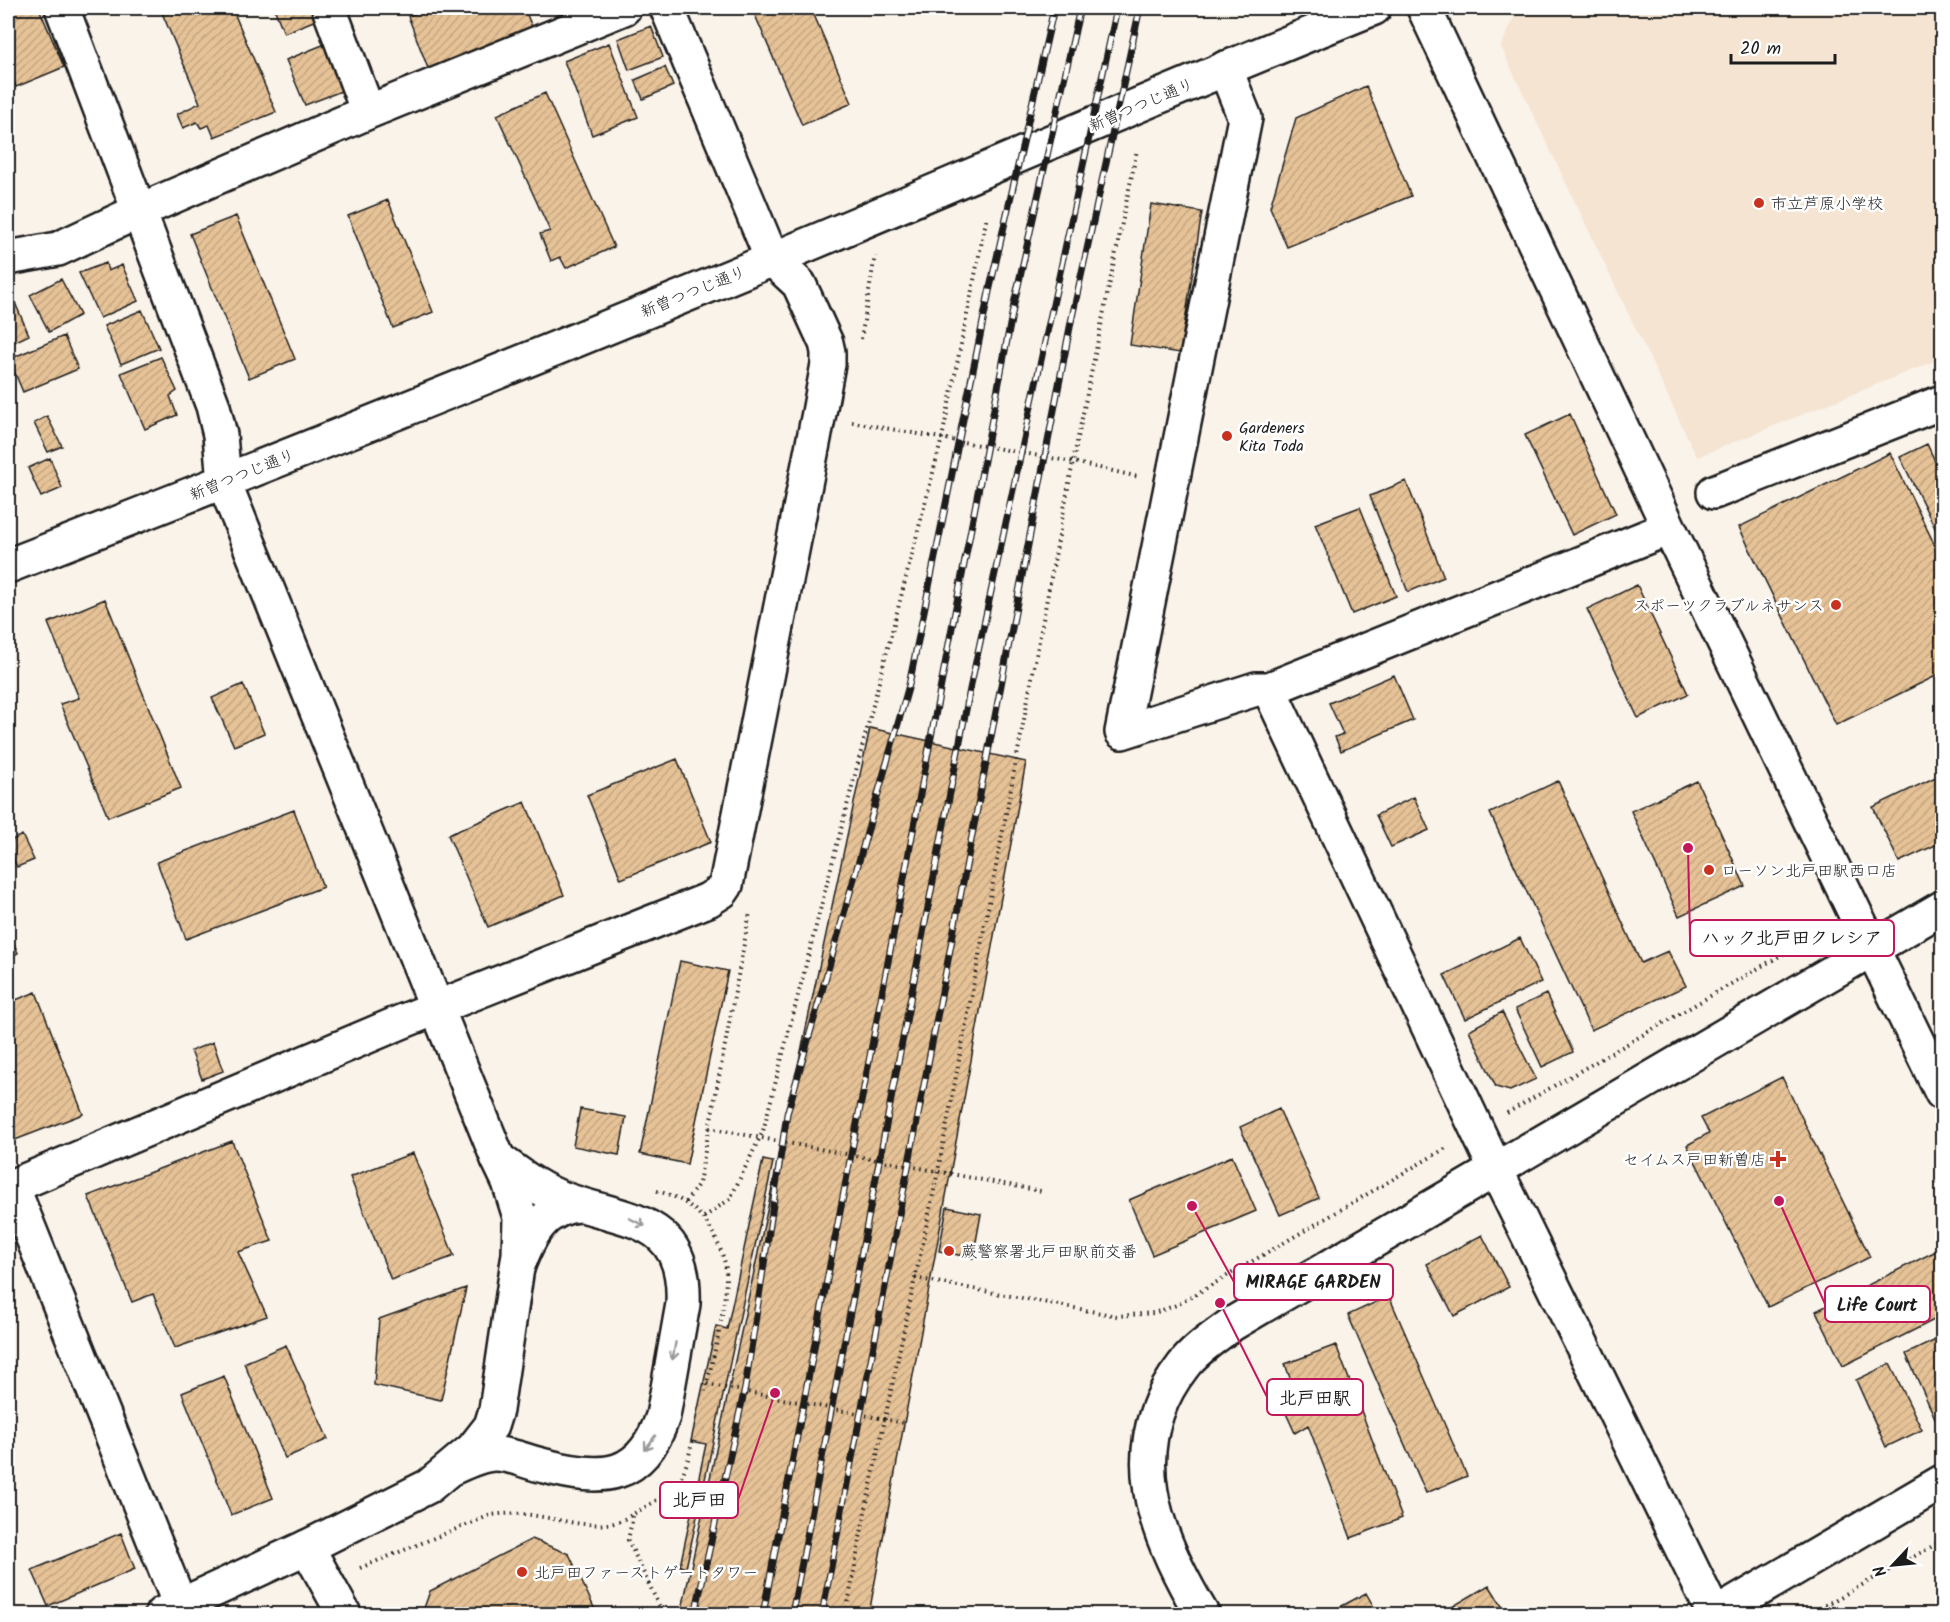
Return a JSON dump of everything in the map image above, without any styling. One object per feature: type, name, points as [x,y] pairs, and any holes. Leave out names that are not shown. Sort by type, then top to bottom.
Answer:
[{"type":"street","points":[[62,8],[213,406],[220,435],[224,482],[436,1008],[509,1182],[520,1217],[517,1269],[498,1396],[491,1426],[474,1449],[429,1486],[171,1610],[10,1187],[436,1008],[708,900],[722,891],[726,885],[819,413],[828,352],[799,284],[772,259],[667,8]]},
{"type":"street","points":[[329,8],[368,112]]},
{"type":"street","points":[[8,258],[58,249],[139,211],[368,112],[624,8]]},
{"type":"street","name":"新曽つつじ通り","points":[[8,566],[224,482],[772,259],[1224,68],[1374,8]]},
{"type":"street","points":[[1424,8],[1669,528],[1942,1093]]},
{"type":"street","points":[[1224,68],[1245,118],[1122,732],[1256,689],[1269,690],[1669,528]]},
{"type":"street","points":[[1714,492],[1941,406]]},
{"type":"street","points":[[1269,690],[1496,1170],[1715,1614],[1942,1482]]},
{"type":"street","points":[[1202,1614],[1167,1550],[1152,1504],[1147,1459],[1154,1419],[1165,1393],[1183,1365],[1232,1324],[1942,908]]},
{"type":"street","points":[[452,1468],[495,1454],[592,1475],[608,1474],[625,1469],[646,1449],[657,1434],[663,1416],[682,1304],[684,1286],[681,1268],[666,1239],[628,1217],[581,1205],[543,1190],[498,1159]]},
{"type":"street","points":[[517,1269],[530,1237],[540,1224],[561,1208],[581,1205]]},
{"type":"street","points":[[307,1546],[344,1614]]},
{"type":"path","points":[[846,1614],[884,1420],[938,1171],[1073,462],[1137,150]]},
{"type":"path","points":[[704,1217],[730,1199],[760,1138],[942,438],[987,216]]},
{"type":"path","points":[[819,413],[848,422],[1073,462],[1172,485]]},
{"type":"path","points":[[686,1202],[699,1183],[750,910]]},
{"type":"path","points":[[915,1278],[1117,1316],[1154,1313],[1179,1304],[1785,953],[1806,928]]},
{"type":"path","points":[[710,1128],[1041,1191]]},
{"type":"path","points":[[707,1384],[904,1424]]},
{"type":"path","points":[[360,1568],[491,1515],[509,1513],[538,1516],[569,1523],[600,1524],[616,1522],[633,1515],[628,1540],[663,1614]]},
{"type":"path","points":[[1809,1614],[1942,1541]]},
{"type":"shaded area","name":"市立芦原小学校","points":[[1518,8],[1942,8],[1942,358],[1697,457],[1501,47]]},
{"type":"building","points":[[8,8],[39,8],[64,67],[16,87],[8,67]]},
{"type":"building","points":[[160,8],[232,8],[276,112],[214,137],[209,125],[201,128],[197,122],[183,128],[177,114],[200,103]]},
{"type":"building","points":[[274,8],[311,8],[316,20],[284,33]]},
{"type":"building","points":[[430,8],[524,8],[533,29],[429,71],[408,16]]},
{"type":"building","points":[[752,8],[811,8],[852,103],[802,125]]},
{"type":"building","points":[[651,26],[663,57],[629,70],[618,39]]},
{"type":"building","points":[[609,43],[638,117],[592,135],[564,61]]},
{"type":"building","points":[[325,44],[344,90],[305,105],[286,60]]},
{"type":"building","points":[[665,67],[673,86],[643,99],[635,80]]},
{"type":"building","points":[[1366,86],[1411,196],[1287,247],[1270,207],[1296,118]]},
{"type":"building","points":[[545,93],[614,247],[566,268],[560,257],[551,261],[540,234],[550,231],[497,115]]},
{"type":"building","points":[[388,200],[433,312],[393,328],[348,216]]},
{"type":"building","points":[[1151,204],[1202,212],[1180,353],[1130,345]]},
{"type":"building","points":[[236,216],[295,359],[249,378],[190,234]]},
{"type":"building","points":[[106,263],[108,271],[122,265],[138,301],[100,318],[79,273]]},
{"type":"building","points":[[61,279],[80,315],[49,332],[30,295]]},
{"type":"building","points":[[8,290],[29,335],[8,345]]},
{"type":"building","points":[[142,310],[159,348],[121,364],[104,326]]},
{"type":"building","points":[[64,336],[78,369],[23,392],[9,359]]},
{"type":"building","points":[[161,357],[177,391],[170,396],[177,415],[145,429],[121,373]]},
{"type":"building","points":[[1570,414],[1616,514],[1572,535],[1525,435]]},
{"type":"building","points":[[47,416],[62,446],[48,452],[34,423]]},
{"type":"building","points":[[1927,444],[1942,476],[1942,527],[1936,530],[1900,457]]},
{"type":"building","points":[[1890,453],[1942,560],[1942,673],[1836,725],[1739,527]]},
{"type":"building","points":[[50,458],[62,488],[41,497],[28,468]]},
{"type":"building","points":[[1406,481],[1444,577],[1408,592],[1370,496]]},
{"type":"building","points":[[1360,507],[1396,596],[1352,614],[1315,524]]},
{"type":"building","points":[[1637,585],[1688,694],[1638,718],[1587,609]]},
{"type":"building","points":[[105,599],[181,788],[108,817],[60,704],[79,698],[48,623]]},
{"type":"building","points":[[1394,675],[1413,720],[1341,751],[1335,737],[1343,734],[1329,703]]},
{"type":"building","points":[[243,684],[264,733],[234,746],[212,698]]},
{"type":"building","points":[[870,728],[1026,762],[869,1614],[681,1614]]},
{"type":"building","points":[[677,759],[711,842],[621,879],[587,795]]},
{"type":"building","points":[[1942,774],[1942,842],[1899,862],[1873,807]]},
{"type":"building","points":[[1558,781],[1641,963],[1668,951],[1686,986],[1591,1030],[1490,813]]},
{"type":"building","points":[[1697,781],[1745,886],[1679,916],[1631,811]]},
{"type":"building","points":[[1414,797],[1429,830],[1391,847],[1376,815]]},
{"type":"building","points":[[525,802],[564,895],[488,927],[448,835]]},
{"type":"building","points":[[294,810],[323,887],[186,939],[157,862]]},
{"type":"building","points":[[22,835],[34,860],[17,867],[8,848],[8,842]]},
{"type":"building","points":[[8,933],[18,953],[8,958]]},
{"type":"building","points":[[1520,938],[1541,982],[1465,1019],[1444,975]]},
{"type":"building","points":[[680,961],[728,971],[687,1164],[640,1154]]},
{"type":"building","points":[[36,992],[83,1114],[15,1140],[8,1121],[8,1003]]},
{"type":"building","points":[[1546,994],[1573,1052],[1542,1067],[1515,1009]]},
{"type":"building","points":[[1502,1012],[1536,1079],[1510,1091],[1496,1087],[1469,1030]]},
{"type":"building","points":[[213,1042],[223,1071],[202,1079],[191,1051]]},
{"type":"building","points":[[1782,1077],[1870,1257],[1768,1307],[1687,1145],[1709,1133],[1701,1118]]},
{"type":"building","points":[[580,1109],[626,1117],[619,1155],[573,1146]]},
{"type":"building","points":[[1279,1109],[1319,1198],[1280,1215],[1240,1127]]},
{"type":"building","points":[[232,1141],[272,1241],[238,1252],[267,1316],[175,1348],[153,1294],[132,1302],[88,1196]]},
{"type":"building","points":[[413,1153],[454,1256],[391,1280],[350,1177]]},
{"type":"building","points":[[1232,1156],[1256,1211],[1152,1255],[1129,1200]]},
{"type":"building","points":[[763,1160],[773,1162],[686,1568],[680,1566],[706,1444],[691,1441],[716,1326],[727,1329]]},
{"type":"building","points":[[947,1207],[981,1214],[973,1258],[939,1251]]},
{"type":"building","points":[[1482,1235],[1509,1287],[1454,1316],[1427,1264]]},
{"type":"building","points":[[1942,1248],[1942,1316],[1843,1366],[1816,1311]]},
{"type":"building","points":[[466,1288],[441,1400],[374,1385],[379,1319]]},
{"type":"building","points":[[1389,1296],[1467,1476],[1426,1493],[1348,1315]]},
{"type":"building","points":[[1942,1337],[1942,1414],[1935,1418],[1906,1354]]},
{"type":"building","points":[[286,1345],[328,1439],[285,1458],[244,1363]]},
{"type":"building","points":[[1336,1345],[1402,1518],[1351,1538],[1308,1425],[1295,1433],[1279,1398],[1295,1392],[1285,1364]]},
{"type":"building","points":[[1890,1364],[1922,1430],[1886,1447],[1856,1380]]},
{"type":"building","points":[[224,1376],[273,1498],[231,1515],[182,1393]]},
{"type":"building","points":[[121,1533],[135,1569],[48,1606],[32,1570]]},
{"type":"building","name":"北戸田ファーストゲートタワー","points":[[532,1539],[569,1554],[597,1614],[422,1614],[430,1591]]},
{"type":"building","points":[[1489,1585],[1507,1614],[1440,1614]]},
{"type":"building","points":[[1366,1593],[1378,1614],[1327,1614]]},
{"type":"railway","points":[[695,1614],[745,1388],[787,1114],[909,685],[989,292],[1054,8]]},
{"type":"railway","points":[[763,1614],[1014,304],[1080,8]]},
{"type":"railway","points":[[792,1614],[970,689],[1117,8]]},
{"type":"railway","points":[[822,1614],[1071,322],[1140,8]]},
{"type":"place","name":"市立芦原小学校","points":[[1759,203]]},
{"type":"place","name":"Gardeners Kita Toda","points":[[1227,436]]},
{"type":"place","name":"スポーツクラブルネサンス","points":[[1836,605]]},
{"type":"place","name":"ハック北戸田クレシア","points":[[1688,848]]},
{"type":"place","name":"ローソン北戸田駅西口店","points":[[1709,870]]},
{"type":"place","name":"セイムス戸田新曽店","points":[[1778,1159]]},
{"type":"place","name":"Life Court","points":[[1779,1201]]},
{"type":"place","name":"MIRAGE GARDEN","points":[[1192,1206]]},
{"type":"place","name":"蕨警察署北戸田駅前交番","points":[[949,1251]]},
{"type":"place","name":"北戸田駅","points":[[1220,1303]]},
{"type":"place","name":"北戸田","points":[[775,1393]]},
{"type":"place","name":"北戸田ファーストゲートタワー","points":[[522,1572]]}]
